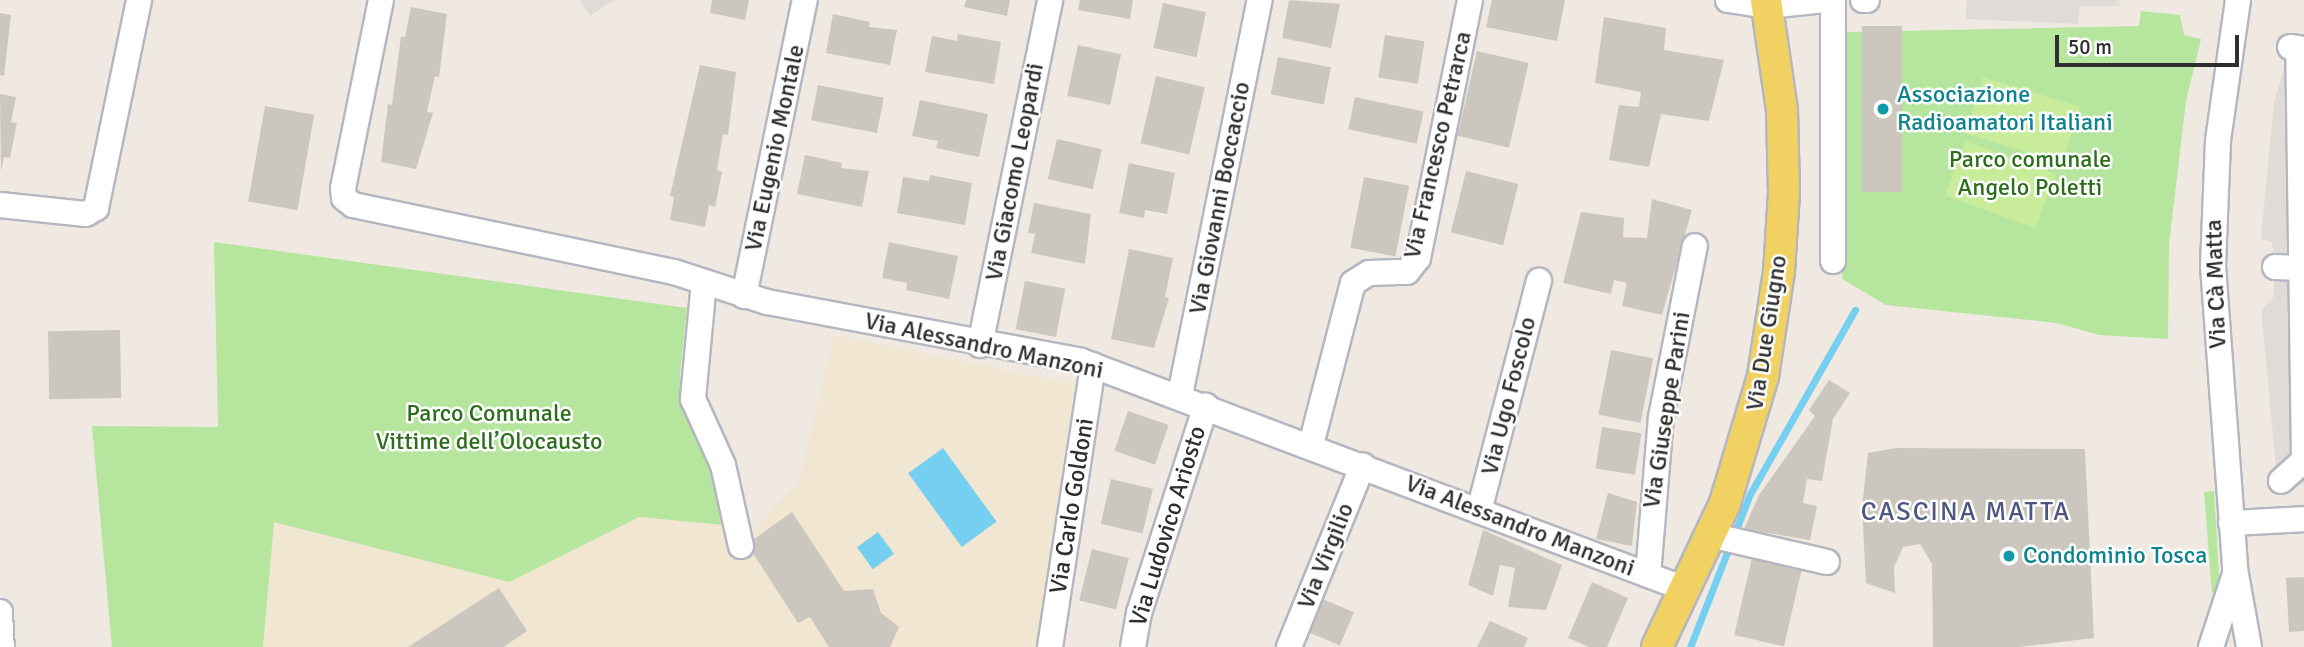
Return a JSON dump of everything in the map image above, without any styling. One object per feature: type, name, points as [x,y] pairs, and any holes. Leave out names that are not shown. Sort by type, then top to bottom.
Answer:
[{"type":"main road","name":"Via Due Giugno","points":[[1657,647],[1685,589],[1726,541],[1732,485],[1757,406],[1779,272],[1783,132],[1767,3]]},
{"type":"street","points":[[0,205],[93,211],[98,205],[139,0]]},
{"type":"street","name":"Via Alessandro Manzoni","points":[[381,0],[343,188],[344,198],[354,205],[704,282],[744,296],[980,345],[1093,365],[1180,395],[1685,589]]},
{"type":"street","name":"Via Eugenio Montale","points":[[744,296],[805,0]]},
{"type":"street","name":"Via Giacomo Leopardi","points":[[980,345],[1050,0]]},
{"type":"street","name":"Via Giovanni Boccaccio","points":[[1180,395],[1259,0]]},
{"type":"street","name":"Via Francesco Petrarca","points":[[1311,445],[1353,283],[1358,275],[1407,272],[1418,258],[1470,0]]},
{"type":"street","points":[[1728,0],[1767,3],[1825,0]]},
{"type":"street","points":[[1833,0],[1833,261]]},
{"type":"street","name":"Via Cà Matta","points":[[2238,0],[2218,141],[2213,266],[2235,569],[2249,647]]},
{"type":"street","points":[[2281,481],[2304,460],[2298,48],[2290,47]]},
{"type":"street","name":"Via Giuseppe Parini","points":[[1648,575],[1661,417],[1695,246]]},
{"type":"street","points":[[2275,267],[2301,268]]},
{"type":"street","name":"Via Ugo Foscolo","points":[[1479,510],[1539,281]]},
{"type":"street","points":[[704,282],[693,399],[723,465],[741,546]]},
{"type":"street","name":"Via Carlo Goldoni","points":[[1050,647],[1093,365]]},
{"type":"street","name":"Via Ludovico Ariosto","points":[[1133,647],[1157,551],[1206,406]]},
{"type":"street","name":"Via Virgilio","points":[[1289,647],[1363,465]]},
{"type":"street","points":[[2231,523],[2304,519]]},
{"type":"street","points":[[1726,541],[1827,562]]},
{"type":"street","name":"Via Cà Matta","points":[[2211,647],[2235,569]]},
{"type":"street","points":[[0,612],[2,647]]},
{"type":"street","points":[[2218,647],[2233,647]]},
{"type":"shaded area","points":[[580,0],[614,0],[590,16]]},
{"type":"shaded area","points":[[1967,0],[2119,0],[2120,6],[2080,6],[2078,24],[1965,19]]},
{"type":"shaded area","points":[[2304,33],[2304,484],[2285,485],[2277,477],[2262,321],[2262,309],[2273,298],[2275,267],[2272,242],[2261,239],[2274,102],[2290,47]]},
{"type":"shaded area","points":[[834,335],[1074,384],[1038,647],[263,647],[274,521],[508,582],[639,517],[724,525],[728,556],[799,482]]},
{"type":"green space","name":"Parco comunale Angelo Poletti","points":[[2141,11],[2180,15],[2184,35],[2201,39],[2186,101],[2169,244],[2168,339],[2099,335],[2057,323],[1886,305],[1842,279],[1847,32],[2139,26]]},
{"type":"green space","points":[[1983,77],[2080,107],[2062,163],[1966,133]]},
{"type":"green space","points":[[1965,141],[2055,174],[2035,228],[1945,196]]},
{"type":"green space","name":"Parco Comunale Vittime dell’Olocausto","points":[[214,242],[687,308],[680,373],[683,409],[711,457],[724,525],[639,517],[509,582],[274,522],[263,647],[112,647],[92,426],[218,427]]},
{"type":"green space","points":[[2214,491],[2220,592],[2212,593],[2204,492]]},
{"type":"water","points":[[943,448],[996,522],[962,547],[908,473]]},
{"type":"water","points":[[878,532],[894,554],[873,569],[857,547]]},
{"type":"building","points":[[712,0],[749,0],[745,20],[710,13]]},
{"type":"building","points":[[966,0],[1010,0],[1007,16],[964,7]]},
{"type":"building","points":[[1080,0],[1133,0],[1130,19],[1078,10]]},
{"type":"building","points":[[1289,0],[1340,4],[1331,48],[1282,38]]},
{"type":"building","points":[[1492,0],[1565,0],[1557,41],[1486,27]]},
{"type":"building","points":[[1163,3],[1206,12],[1196,57],[1153,48]]},
{"type":"building","points":[[411,7],[447,14],[439,77],[435,76],[427,112],[433,113],[416,169],[381,162],[388,104],[392,105],[401,36],[405,37]]},
{"type":"building","points":[[0,13],[11,15],[4,76],[0,75]]},
{"type":"building","points":[[833,14],[870,22],[869,27],[897,30],[890,65],[826,53]]},
{"type":"building","points":[[1604,17],[1666,28],[1664,50],[1724,60],[1709,121],[1661,114],[1649,167],[1609,160],[1619,105],[1639,107],[1641,92],[1595,83]]},
{"type":"building","name":"Associazione Radioamatori Italiani","points":[[1862,26],[1902,26],[1902,192],[1862,192]]},
{"type":"building","points":[[958,34],[1001,42],[994,84],[925,72],[932,36],[957,41]]},
{"type":"building","points":[[1385,35],[1425,41],[1418,84],[1378,77]]},
{"type":"building","points":[[1078,45],[1121,54],[1110,105],[1067,96]]},
{"type":"building","points":[[1477,51],[1529,63],[1509,148],[1457,136]]},
{"type":"building","points":[[1278,57],[1331,67],[1324,105],[1271,94]]},
{"type":"building","points":[[700,65],[736,72],[728,135],[723,134],[717,170],[722,172],[715,207],[709,205],[705,227],[670,220],[674,197],[670,196]]},
{"type":"building","points":[[1156,76],[1205,87],[1189,154],[1140,143]]},
{"type":"building","points":[[818,85],[884,98],[877,133],[811,120]]},
{"type":"building","points":[[0,94],[16,97],[11,122],[17,123],[10,158],[4,157],[1,171]]},
{"type":"building","points":[[1355,97],[1423,112],[1417,144],[1348,129]]},
{"type":"building","points":[[920,100],[988,114],[979,157],[936,148],[938,141],[912,136]]},
{"type":"building","points":[[265,106],[314,115],[297,210],[248,202]]},
{"type":"building","points":[[1057,139],[1102,149],[1093,189],[1048,179]]},
{"type":"building","points":[[805,155],[842,163],[841,168],[869,171],[862,207],[797,194]]},
{"type":"building","points":[[1129,163],[1175,173],[1167,214],[1145,210],[1144,218],[1119,213]]},
{"type":"building","points":[[1466,171],[1518,184],[1503,245],[1451,232]]},
{"type":"building","points":[[930,175],[972,183],[965,225],[897,213],[903,177],[929,181]]},
{"type":"building","points":[[1364,177],[1409,186],[1395,256],[1350,248]]},
{"type":"building","points":[[1652,199],[1692,210],[1662,315],[1622,306],[1627,283],[1614,280],[1611,294],[1563,283],[1581,212],[1624,218],[1623,237],[1647,238]]},
{"type":"building","points":[[1034,203],[1091,214],[1085,264],[1031,253],[1035,234],[1028,233]]},
{"type":"building","points":[[889,242],[958,256],[949,299],[906,290],[907,283],[882,278]]},
{"type":"building","points":[[1129,249],[1173,258],[1165,297],[1169,298],[1154,348],[1111,339]]},
{"type":"building","points":[[1025,281],[1065,289],[1056,337],[1016,329]]},
{"type":"building","points":[[120,330],[121,398],[49,399],[48,331]]},
{"type":"building","points":[[1611,350],[1653,358],[1641,423],[1598,415]]},
{"type":"building","points":[[1829,380],[1850,393],[1833,419],[1822,481],[1807,479],[1803,503],[1817,506],[1810,540],[1744,529],[1759,495],[1815,416],[1809,410]]},
{"type":"building","points":[[1128,411],[1169,425],[1155,465],[1114,451]]},
{"type":"building","points":[[1602,427],[1642,433],[1635,475],[1595,468]]},
{"type":"building","name":"Condominio Tosca","points":[[1896,448],[2085,449],[2094,638],[2019,647],[1933,647],[1932,564],[1920,544],[1903,547],[1894,567],[1895,593],[1866,583],[1862,507],[1868,453]]},
{"type":"building","points":[[1111,479],[1153,489],[1143,533],[1101,524]]},
{"type":"building","points":[[1608,493],[1637,502],[1632,546],[1596,539]]},
{"type":"building","points":[[792,512],[844,591],[873,589],[881,613],[899,627],[890,647],[829,647],[810,617],[798,623],[747,544]]},
{"type":"building","points":[[1483,530],[1562,565],[1546,610],[1508,607],[1515,568],[1500,565],[1493,596],[1468,585]]},
{"type":"building","points":[[1092,549],[1129,558],[1116,610],[1079,600]]},
{"type":"building","points":[[1752,558],[1802,569],[1784,646],[1734,635]]},
{"type":"building","points":[[2304,577],[2304,631],[2289,632],[2286,578]]},
{"type":"building","points":[[1592,582],[1628,598],[1607,647],[1589,647],[1568,638]]},
{"type":"building","points":[[499,588],[527,631],[503,647],[408,647]]},
{"type":"building","points":[[1318,597],[1354,612],[1340,645],[1304,630]]},
{"type":"building","points":[[1490,621],[1528,638],[1524,647],[1477,647]]},
{"type":"waterway","points":[[1690,647],[1750,494],[1855,310]]},
{"type":"place","name":"Associazione Radioamatori Italiani","points":[[1883,109]]},
{"type":"place","name":"Condominio Tosca","points":[[2009,556]]},
{"type":"district","name":"CASCINA MATTA","points":[[1966,513]]}]
